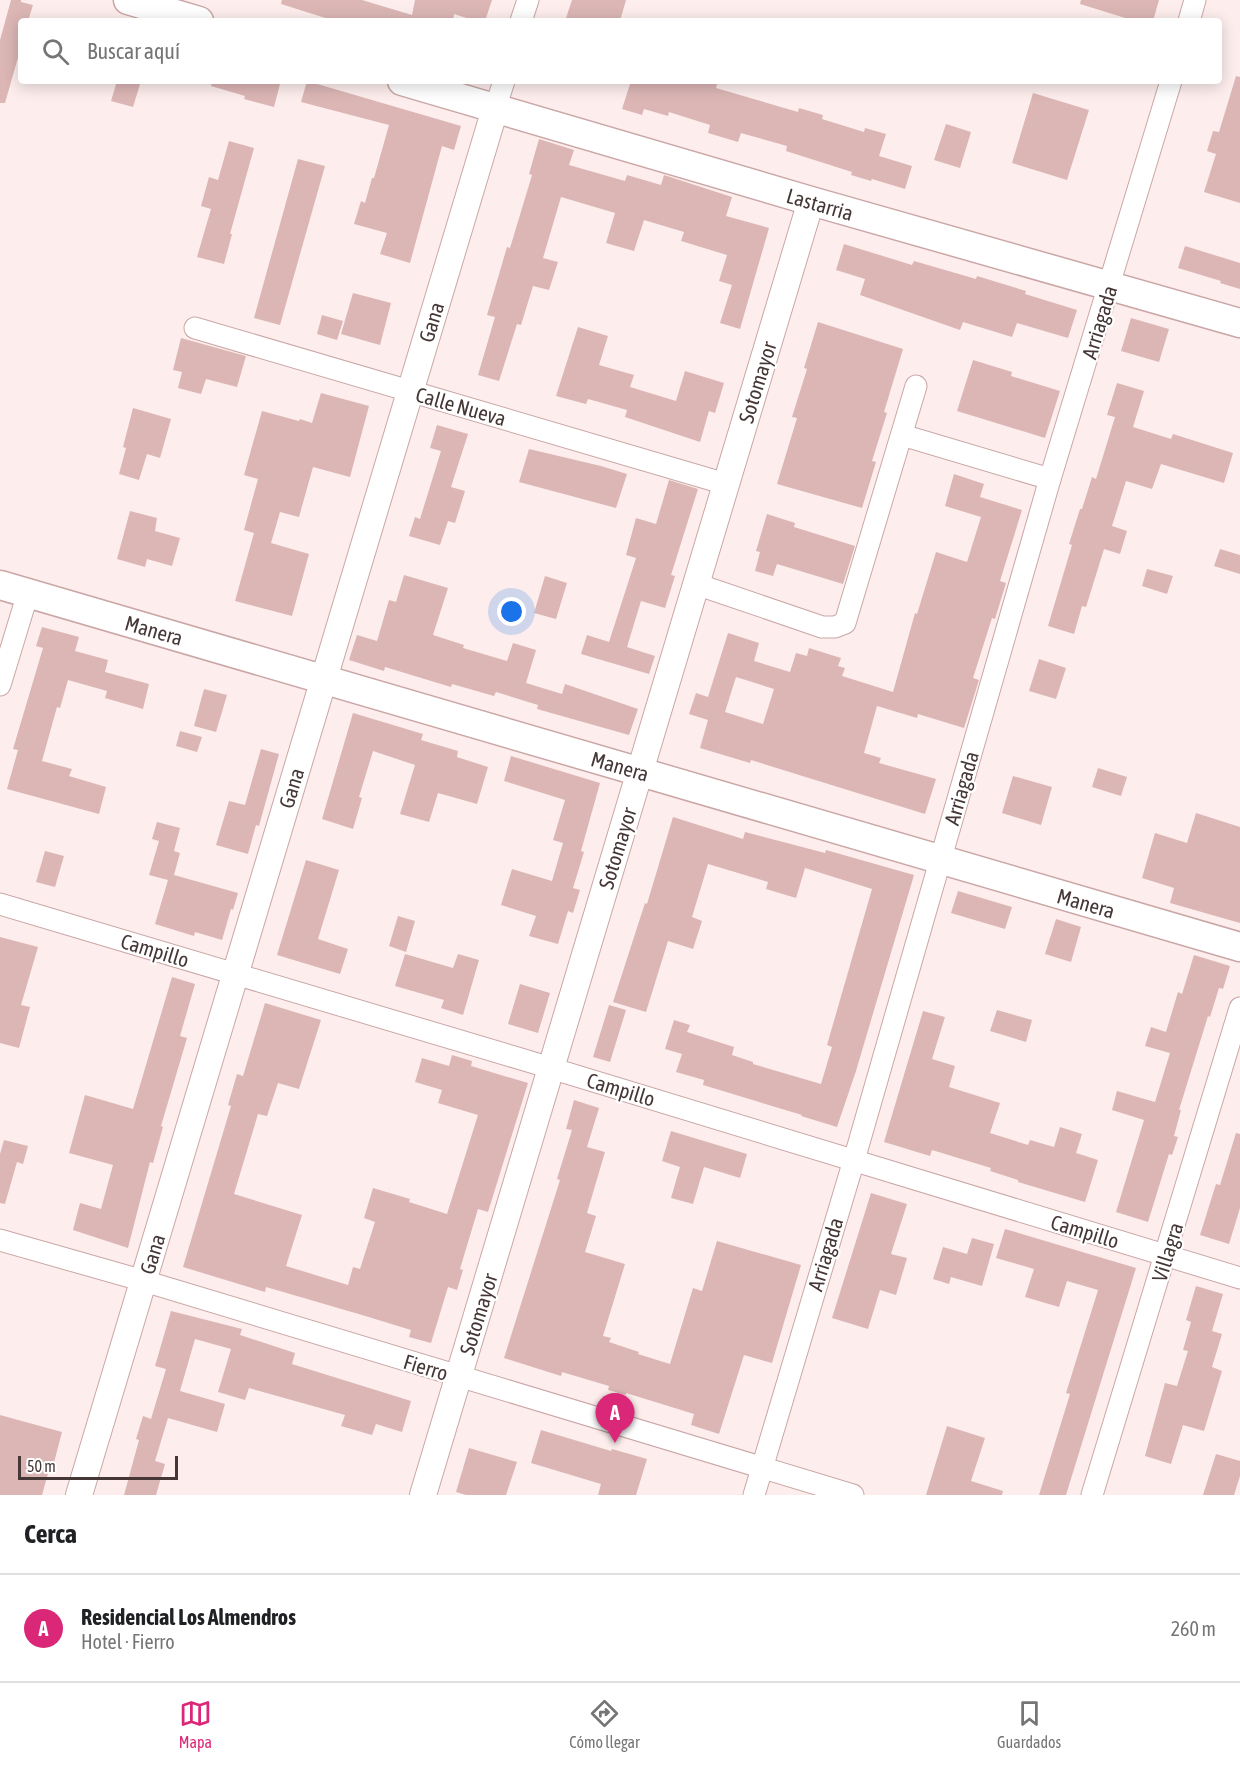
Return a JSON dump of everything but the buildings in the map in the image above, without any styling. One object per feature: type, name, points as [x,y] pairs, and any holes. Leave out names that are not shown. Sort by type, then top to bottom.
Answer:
[{"type":"main road","points":[[128,0],[184,12]]},
{"type":"main road","name":"Lastarria","points":[[412,84],[1240,323]]},
{"type":"main road","name":"Manera","points":[[0,585],[1240,947]]},
{"type":"street","points":[[522,18],[528,0]]},
{"type":"street","points":[[1190,18],[1195,0]]},
{"type":"street","name":"Gana","points":[[80,1495],[503,84]]},
{"type":"street","name":"Arriagada","points":[[754,1495],[854,1160],[1050,479],[1170,84]]},
{"type":"street","name":"Sotomayor","points":[[423,1495],[811,201]]},
{"type":"street","name":"Calle Nueva","points":[[195,327],[726,484]]},
{"type":"street","points":[[696,584],[822,627],[835,627],[845,623],[915,386]]},
{"type":"street","points":[[902,435],[1050,479]]},
{"type":"street","points":[[0,686],[28,593]]},
{"type":"street","name":"Campillo","points":[[0,904],[551,1068],[1240,1278]]},
{"type":"street","name":"Villagra","points":[[1092,1495],[1167,1256],[1240,1008]]},
{"type":"street","name":"Fierro","points":[[0,1240],[144,1281],[853,1495]]},
{"type":"place","name":"Residencial Los Almendros","points":[[615,1443]]}]
